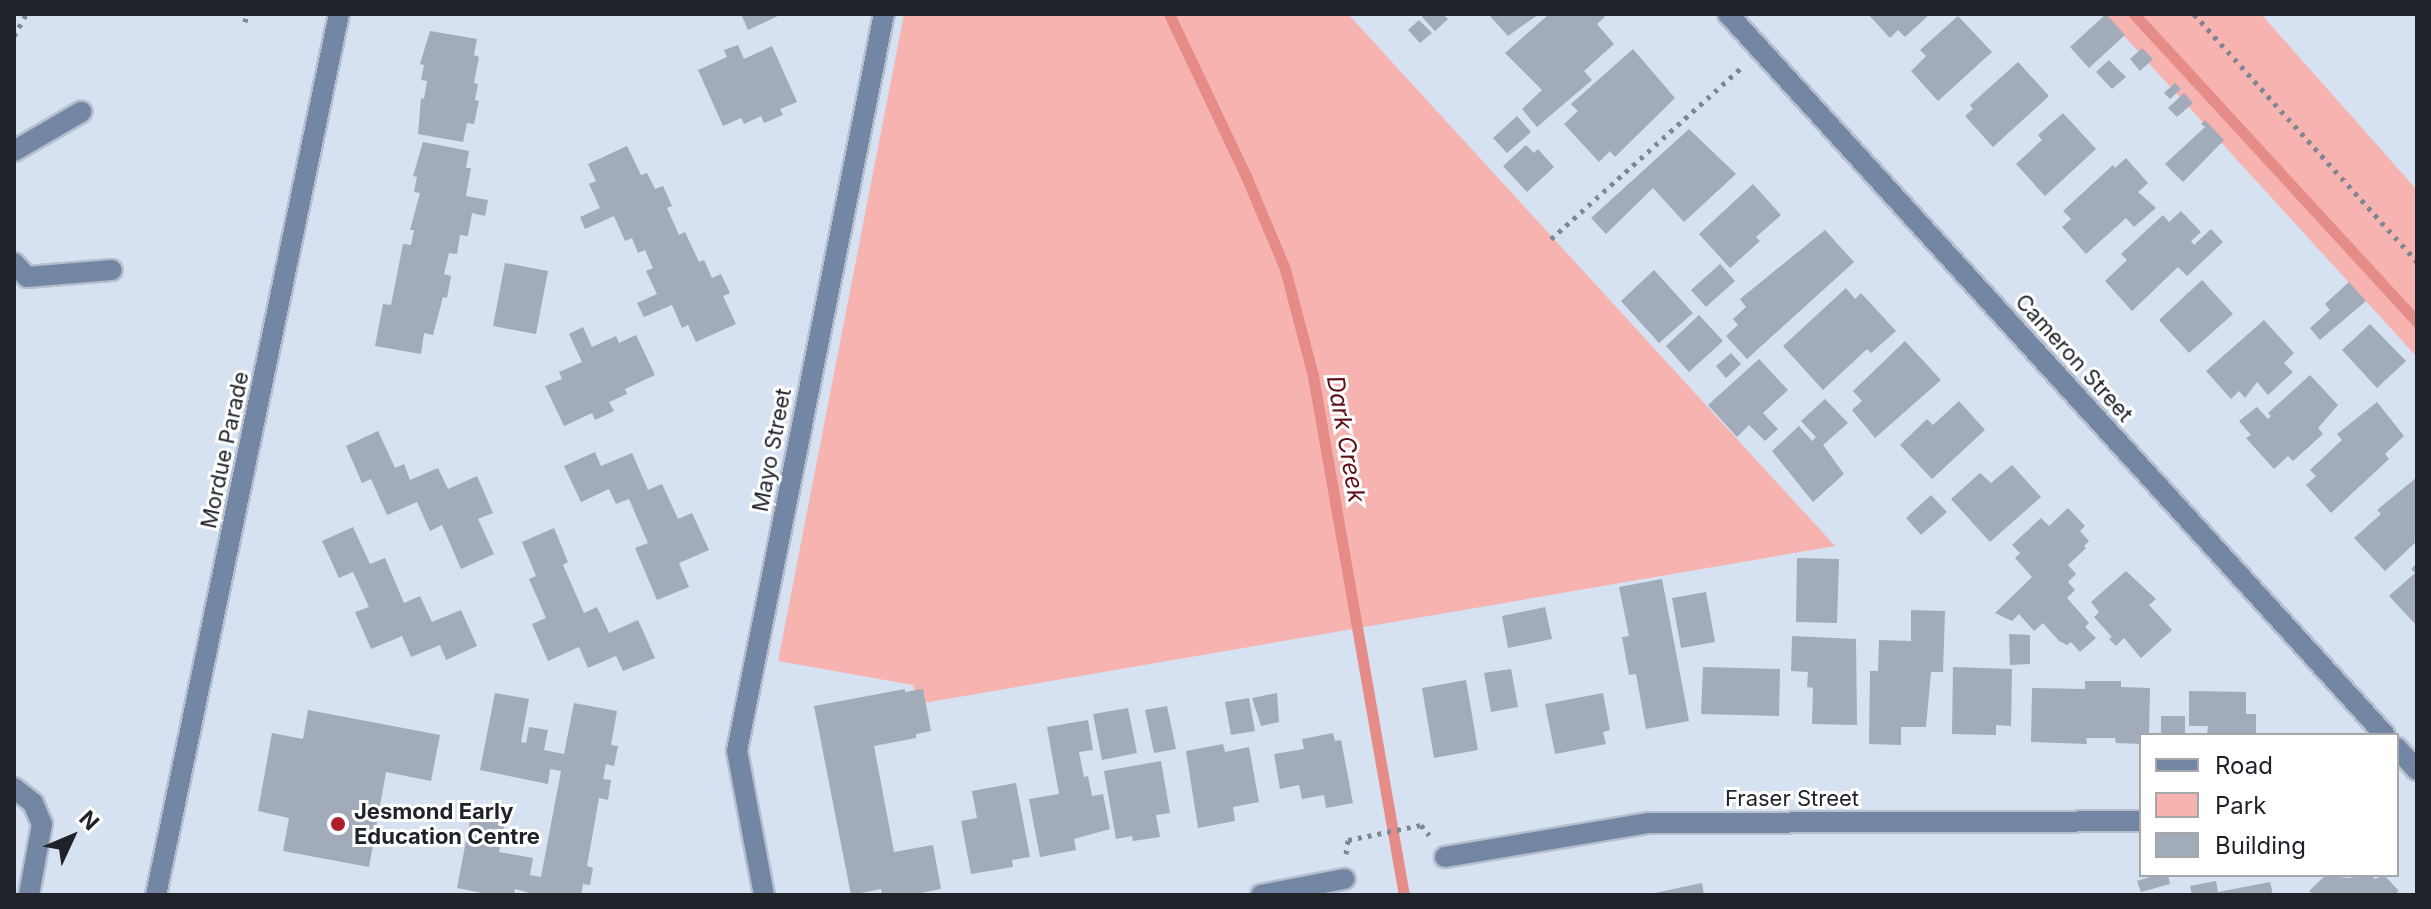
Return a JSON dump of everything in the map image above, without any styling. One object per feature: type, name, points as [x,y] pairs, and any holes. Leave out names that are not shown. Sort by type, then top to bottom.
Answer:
[{"type":"street","name":"Mordue Parade","points":[[156,895],[339,14]]},
{"type":"street","name":"Mayo Street","points":[[764,895],[737,751],[884,14]]},
{"type":"street","name":"Cameron Street","points":[[1728,14],[2383,733]]},
{"type":"street","points":[[14,151],[81,112]]},
{"type":"street","points":[[14,263],[27,277],[112,270]]},
{"type":"street","points":[[2399,750],[2417,770]]},
{"type":"street","points":[[14,788],[33,803],[42,824],[29,895]]},
{"type":"street","name":"Fraser Street","points":[[1445,857],[1648,823],[2139,821]]},
{"type":"street","points":[[1261,895],[1344,879]]},
{"type":"path","points":[[14,36],[26,14]]},
{"type":"path","points":[[245,22],[247,14]]},
{"type":"path","points":[[2194,14],[2417,262]]},
{"type":"path","points":[[1551,239],[1761,50]]},
{"type":"path","points":[[1344,879],[1348,840],[1421,825],[1445,857]]},
{"type":"green space","points":[[904,14],[1348,14],[1835,546],[918,704],[913,685],[778,661]]},
{"type":"green space","points":[[2104,14],[2261,14],[2417,190],[2417,357]]},
{"type":"building","points":[[741,14],[782,14],[748,30]]},
{"type":"building","points":[[1425,14],[1443,14],[1448,19],[1435,31],[1422,17]]},
{"type":"building","points":[[1488,14],[1539,14],[1508,36]]},
{"type":"building","points":[[1549,14],[1602,14],[1605,17],[1597,24],[1614,44],[1584,71],[1592,80],[1537,127],[1522,109],[1542,90],[1505,53]]},
{"type":"building","points":[[1868,14],[1930,14],[1905,37],[1898,30],[1890,38]]},
{"type":"building","points":[[2106,14],[2125,35],[2089,68],[2070,47]]},
{"type":"building","points":[[1958,16],[1992,52],[1938,101],[1911,71],[1926,56],[1920,50]]},
{"type":"building","points":[[1419,20],[1432,33],[1420,43],[1408,30]]},
{"type":"building","points":[[430,31],[477,39],[474,55],[479,57],[474,83],[478,84],[475,100],[479,101],[474,124],[467,123],[463,142],[418,134],[421,98],[424,99],[427,81],[421,80],[424,65],[420,64]]},
{"type":"building","points":[[738,45],[744,59],[772,46],[797,102],[780,109],[783,115],[764,123],[761,116],[744,124],[741,118],[723,126],[698,70],[727,57],[724,50]]},
{"type":"building","points":[[2142,48],[2153,59],[2140,71],[2130,59]]},
{"type":"building","points":[[1633,49],[1675,98],[1615,157],[1610,151],[1599,162],[1564,124],[1578,111],[1571,104]]},
{"type":"building","points":[[2109,60],[2126,77],[2112,89],[2096,72]]},
{"type":"building","points":[[2018,62],[2049,96],[1993,147],[1965,116],[1973,109],[1970,105]]},
{"type":"building","points":[[2175,83],[2181,89],[2170,99],[2164,93]]},
{"type":"building","points":[[2184,93],[2193,103],[2177,117],[2168,108]]},
{"type":"building","points":[[2063,113],[2096,149],[2045,196],[2016,164],[2042,140],[2038,135]]},
{"type":"building","points":[[1517,116],[1531,132],[1507,153],[1493,138]]},
{"type":"building","points":[[2205,120],[2224,140],[2183,182],[2165,164],[2205,127],[2201,124]]},
{"type":"building","points":[[1689,129],[1736,174],[1684,222],[1653,188],[1606,234],[1591,218]]},
{"type":"building","points":[[423,142],[469,151],[466,168],[471,168],[466,196],[488,200],[485,216],[472,213],[468,236],[460,235],[457,254],[449,253],[444,274],[451,276],[447,298],[443,297],[433,335],[424,333],[421,354],[375,346],[383,304],[391,305],[403,244],[411,245],[414,230],[410,230],[420,193],[414,192],[417,177],[413,176]]},
{"type":"building","points":[[1526,145],[1534,153],[1538,149],[1554,167],[1527,192],[1503,166]]},
{"type":"building","points":[[627,146],[641,175],[647,173],[655,189],[663,186],[672,206],[667,208],[679,235],[685,232],[699,262],[704,260],[712,278],[721,274],[730,293],[723,296],[736,324],[696,342],[688,325],[682,328],[672,305],[644,317],[637,303],[657,294],[646,271],[653,268],[645,250],[638,253],[632,238],[625,241],[614,216],[585,229],[580,217],[600,208],[589,184],[596,181],[588,164]]},
{"type":"building","points":[[2126,158],[2148,183],[2138,192],[2156,208],[2134,227],[2126,218],[2086,254],[2062,227],[2071,219],[2063,211],[2113,165],[2115,168]]},
{"type":"building","points":[[1753,184],[1781,215],[1756,237],[1760,241],[1730,268],[1699,234]]},
{"type":"building","points":[[2181,211],[2201,232],[2191,241],[2194,245],[2211,229],[2223,242],[2187,276],[2178,267],[2132,311],[2105,281],[2127,260],[2121,254],[2163,215],[2169,222]]},
{"type":"building","points":[[1825,230],[1854,262],[1747,359],[1726,336],[1738,325],[1733,319],[1746,307],[1740,299]]},
{"type":"building","points":[[505,263],[548,271],[536,334],[493,326]]},
{"type":"building","points":[[1720,264],[1735,281],[1706,307],[1691,290]]},
{"type":"building","points":[[1654,270],[1693,313],[1659,343],[1621,301]]},
{"type":"building","points":[[2202,280],[2233,314],[2189,353],[2159,320]]},
{"type":"building","points":[[2349,282],[2366,301],[2320,340],[2310,328],[2330,310],[2325,304]]},
{"type":"building","points":[[1846,288],[1855,299],[1861,293],[1896,331],[1871,353],[1867,349],[1823,390],[1783,346]]},
{"type":"building","points":[[1699,315],[1723,341],[1689,372],[1666,346]]},
{"type":"building","points":[[2264,320],[2294,353],[2284,363],[2293,372],[2268,395],[2257,382],[2245,398],[2239,391],[2231,399],[2206,371]]},
{"type":"building","points":[[2370,324],[2406,361],[2377,388],[2342,350]]},
{"type":"building","points":[[583,327],[592,347],[616,336],[619,343],[636,335],[655,375],[625,389],[627,394],[609,402],[614,411],[595,420],[592,413],[564,426],[545,386],[562,379],[559,372],[582,362],[569,334]]},
{"type":"building","points":[[1905,341],[1941,380],[1875,438],[1852,410],[1862,401],[1853,391]]},
{"type":"building","points":[[1731,353],[1741,364],[1726,378],[1716,366]]},
{"type":"building","points":[[1759,359],[1788,390],[1763,413],[1778,429],[1765,441],[1749,425],[1737,437],[1708,405]]},
{"type":"building","points":[[2310,375],[2338,405],[2318,428],[2323,434],[2293,461],[2288,456],[2274,469],[2246,438],[2251,435],[2239,421],[2257,407],[2268,419],[2271,416],[2268,413]]},
{"type":"building","points":[[1825,399],[1848,423],[1823,445],[1844,474],[1813,502],[1772,451],[1799,426],[1812,441],[1816,437],[1801,421]]},
{"type":"building","points":[[1959,401],[1985,430],[1932,479],[1900,445],[1927,419],[1933,425]]},
{"type":"building","points":[[2377,402],[2404,436],[2385,454],[2389,459],[2331,513],[2306,485],[2316,476],[2310,470],[2342,440],[2337,434]]},
{"type":"building","points":[[378,431],[395,468],[404,464],[410,480],[438,468],[448,489],[477,476],[493,513],[478,519],[494,554],[461,569],[442,525],[430,531],[417,502],[387,515],[371,479],[362,483],[346,446]]},
{"type":"building","points":[[595,452],[601,466],[632,453],[648,490],[662,484],[678,519],[692,513],[709,550],[679,563],[689,587],[657,600],[635,548],[648,543],[629,499],[616,504],[609,489],[581,502],[564,466]]},
{"type":"building","points":[[2012,465],[2041,497],[1990,542],[1951,499],[1980,473],[1991,483]]},
{"type":"building","points":[[2417,477],[2417,541],[2385,571],[2354,538],[2381,514],[2377,510]]},
{"type":"building","points":[[1931,495],[1947,512],[1921,535],[1906,518]]},
{"type":"building","points":[[2068,508],[2085,526],[2080,531],[2089,541],[2068,565],[2076,574],[2068,582],[2075,590],[2067,598],[2089,623],[2085,627],[2096,638],[2080,652],[2071,642],[2067,645],[2059,641],[2043,623],[2034,631],[2019,614],[2012,621],[1995,613],[2032,577],[2015,558],[2020,553],[2012,545],[2041,518],[2049,526]]},
{"type":"building","points":[[353,527],[370,564],[385,558],[404,603],[420,596],[432,622],[461,610],[477,646],[446,660],[440,645],[411,657],[402,636],[371,649],[355,612],[369,607],[353,572],[339,578],[322,541]]},
{"type":"building","points":[[554,528],[568,562],[563,565],[584,613],[597,607],[609,633],[638,620],[655,658],[623,671],[616,656],[588,668],[579,647],[548,661],[532,624],[546,618],[529,579],[536,576],[522,542]]},
{"type":"building","points":[[1797,558],[1839,559],[1837,623],[1796,622]]},
{"type":"building","points":[[2417,563],[2417,626],[2389,596],[2415,573],[2411,569]]},
{"type":"building","points":[[2126,571],[2156,599],[2149,605],[2172,630],[2141,658],[2124,638],[2116,646],[2109,639],[2112,637],[2094,617],[2099,612],[2091,602]]},
{"type":"building","points":[[1662,579],[1689,721],[1646,729],[1636,674],[1629,675],[1622,637],[1629,636],[1619,587]]},
{"type":"building","points":[[1706,592],[1715,642],[1681,648],[1672,598]]},
{"type":"building","points":[[1545,607],[1552,639],[1508,648],[1502,616]]},
{"type":"building","points":[[1911,610],[1945,611],[1943,672],[1931,672],[1926,727],[1901,727],[1901,745],[1869,744],[1870,671],[1878,671],[1879,640],[1911,641]]},
{"type":"building","points":[[2009,634],[2030,635],[2030,664],[2010,665]]},
{"type":"building","points":[[1792,636],[1856,639],[1857,725],[1812,724],[1813,688],[1807,687],[1808,672],[1791,671]]},
{"type":"building","points":[[1703,667],[1780,669],[1779,716],[1701,714]]},
{"type":"building","points":[[1953,667],[2012,669],[2011,726],[1996,725],[1996,735],[1952,734]]},
{"type":"building","points":[[1511,669],[1518,707],[1491,712],[1484,673]]},
{"type":"building","points":[[1466,680],[1478,750],[1434,758],[1422,688]]},
{"type":"building","points":[[2085,681],[2121,681],[2121,687],[2150,688],[2149,733],[2139,733],[2139,744],[2116,743],[2115,738],[2086,738],[2087,744],[2031,742],[2032,688],[2085,689]]},
{"type":"building","points":[[905,689],[905,692],[923,689],[931,731],[916,734],[916,738],[874,746],[894,852],[933,845],[941,889],[911,895],[882,895],[881,889],[851,895],[814,706]]},
{"type":"building","points":[[2189,691],[2246,692],[2246,714],[2256,714],[2256,733],[2207,733],[2208,726],[2189,726]]},
{"type":"building","points":[[495,693],[529,699],[521,742],[526,743],[529,727],[548,730],[544,750],[564,754],[574,703],[617,711],[611,745],[618,746],[614,766],[606,764],[603,779],[611,780],[608,800],[599,798],[587,866],[593,868],[590,885],[583,884],[581,895],[537,895],[515,889],[514,895],[492,895],[457,888],[471,815],[505,821],[499,852],[533,858],[530,875],[541,877],[561,771],[550,769],[548,784],[480,770]]},
{"type":"building","points":[[1277,693],[1279,722],[1261,726],[1252,698]]},
{"type":"building","points":[[1603,693],[1610,730],[1603,732],[1606,744],[1555,754],[1545,704]]},
{"type":"building","points":[[1249,698],[1255,731],[1231,735],[1225,702]]},
{"type":"building","points":[[1167,706],[1176,749],[1154,753],[1145,710]]},
{"type":"building","points":[[1128,708],[1137,753],[1102,760],[1093,714]]},
{"type":"building","points":[[308,710],[440,735],[431,781],[386,772],[369,867],[283,851],[289,818],[258,811],[272,733],[303,739]]},
{"type":"building","points":[[2161,716],[2185,716],[2185,733],[2161,733]]},
{"type":"building","points":[[1088,720],[1093,750],[1079,752],[1084,777],[1088,776],[1092,796],[1103,794],[1110,829],[1074,839],[1076,850],[1040,857],[1029,799],[1059,794],[1047,727]]},
{"type":"building","points":[[1333,733],[1335,741],[1341,740],[1353,803],[1326,808],[1324,795],[1302,799],[1299,785],[1280,789],[1274,754],[1304,749],[1302,739]]},
{"type":"building","points":[[1223,744],[1225,752],[1249,747],[1259,802],[1233,807],[1235,821],[1198,828],[1186,751]]},
{"type":"building","points":[[1161,761],[1170,813],[1156,815],[1160,837],[1133,841],[1132,836],[1116,839],[1104,771]]},
{"type":"building","points":[[1016,783],[1030,857],[1012,860],[1013,867],[971,874],[961,821],[977,818],[972,791]]},
{"type":"building","points":[[2168,877],[2170,884],[2141,892],[2137,881]]},
{"type":"building","points":[[2324,877],[2386,877],[2399,891],[2394,895],[2314,895],[2309,891]]},
{"type":"building","points":[[2216,881],[2218,892],[2270,882],[2273,895],[2192,895],[2190,886]]},
{"type":"building","points":[[1702,883],[1704,895],[1650,895],[1650,894]]},
{"type":"waterway","name":"Dark Creek","points":[[1169,14],[1246,176],[1285,269],[1313,376],[1404,895]]},
{"type":"waterway","points":[[2134,14],[2417,322]]},
{"type":"place","name":"Jesmond Early Education Centre","points":[[338,824]]}]
